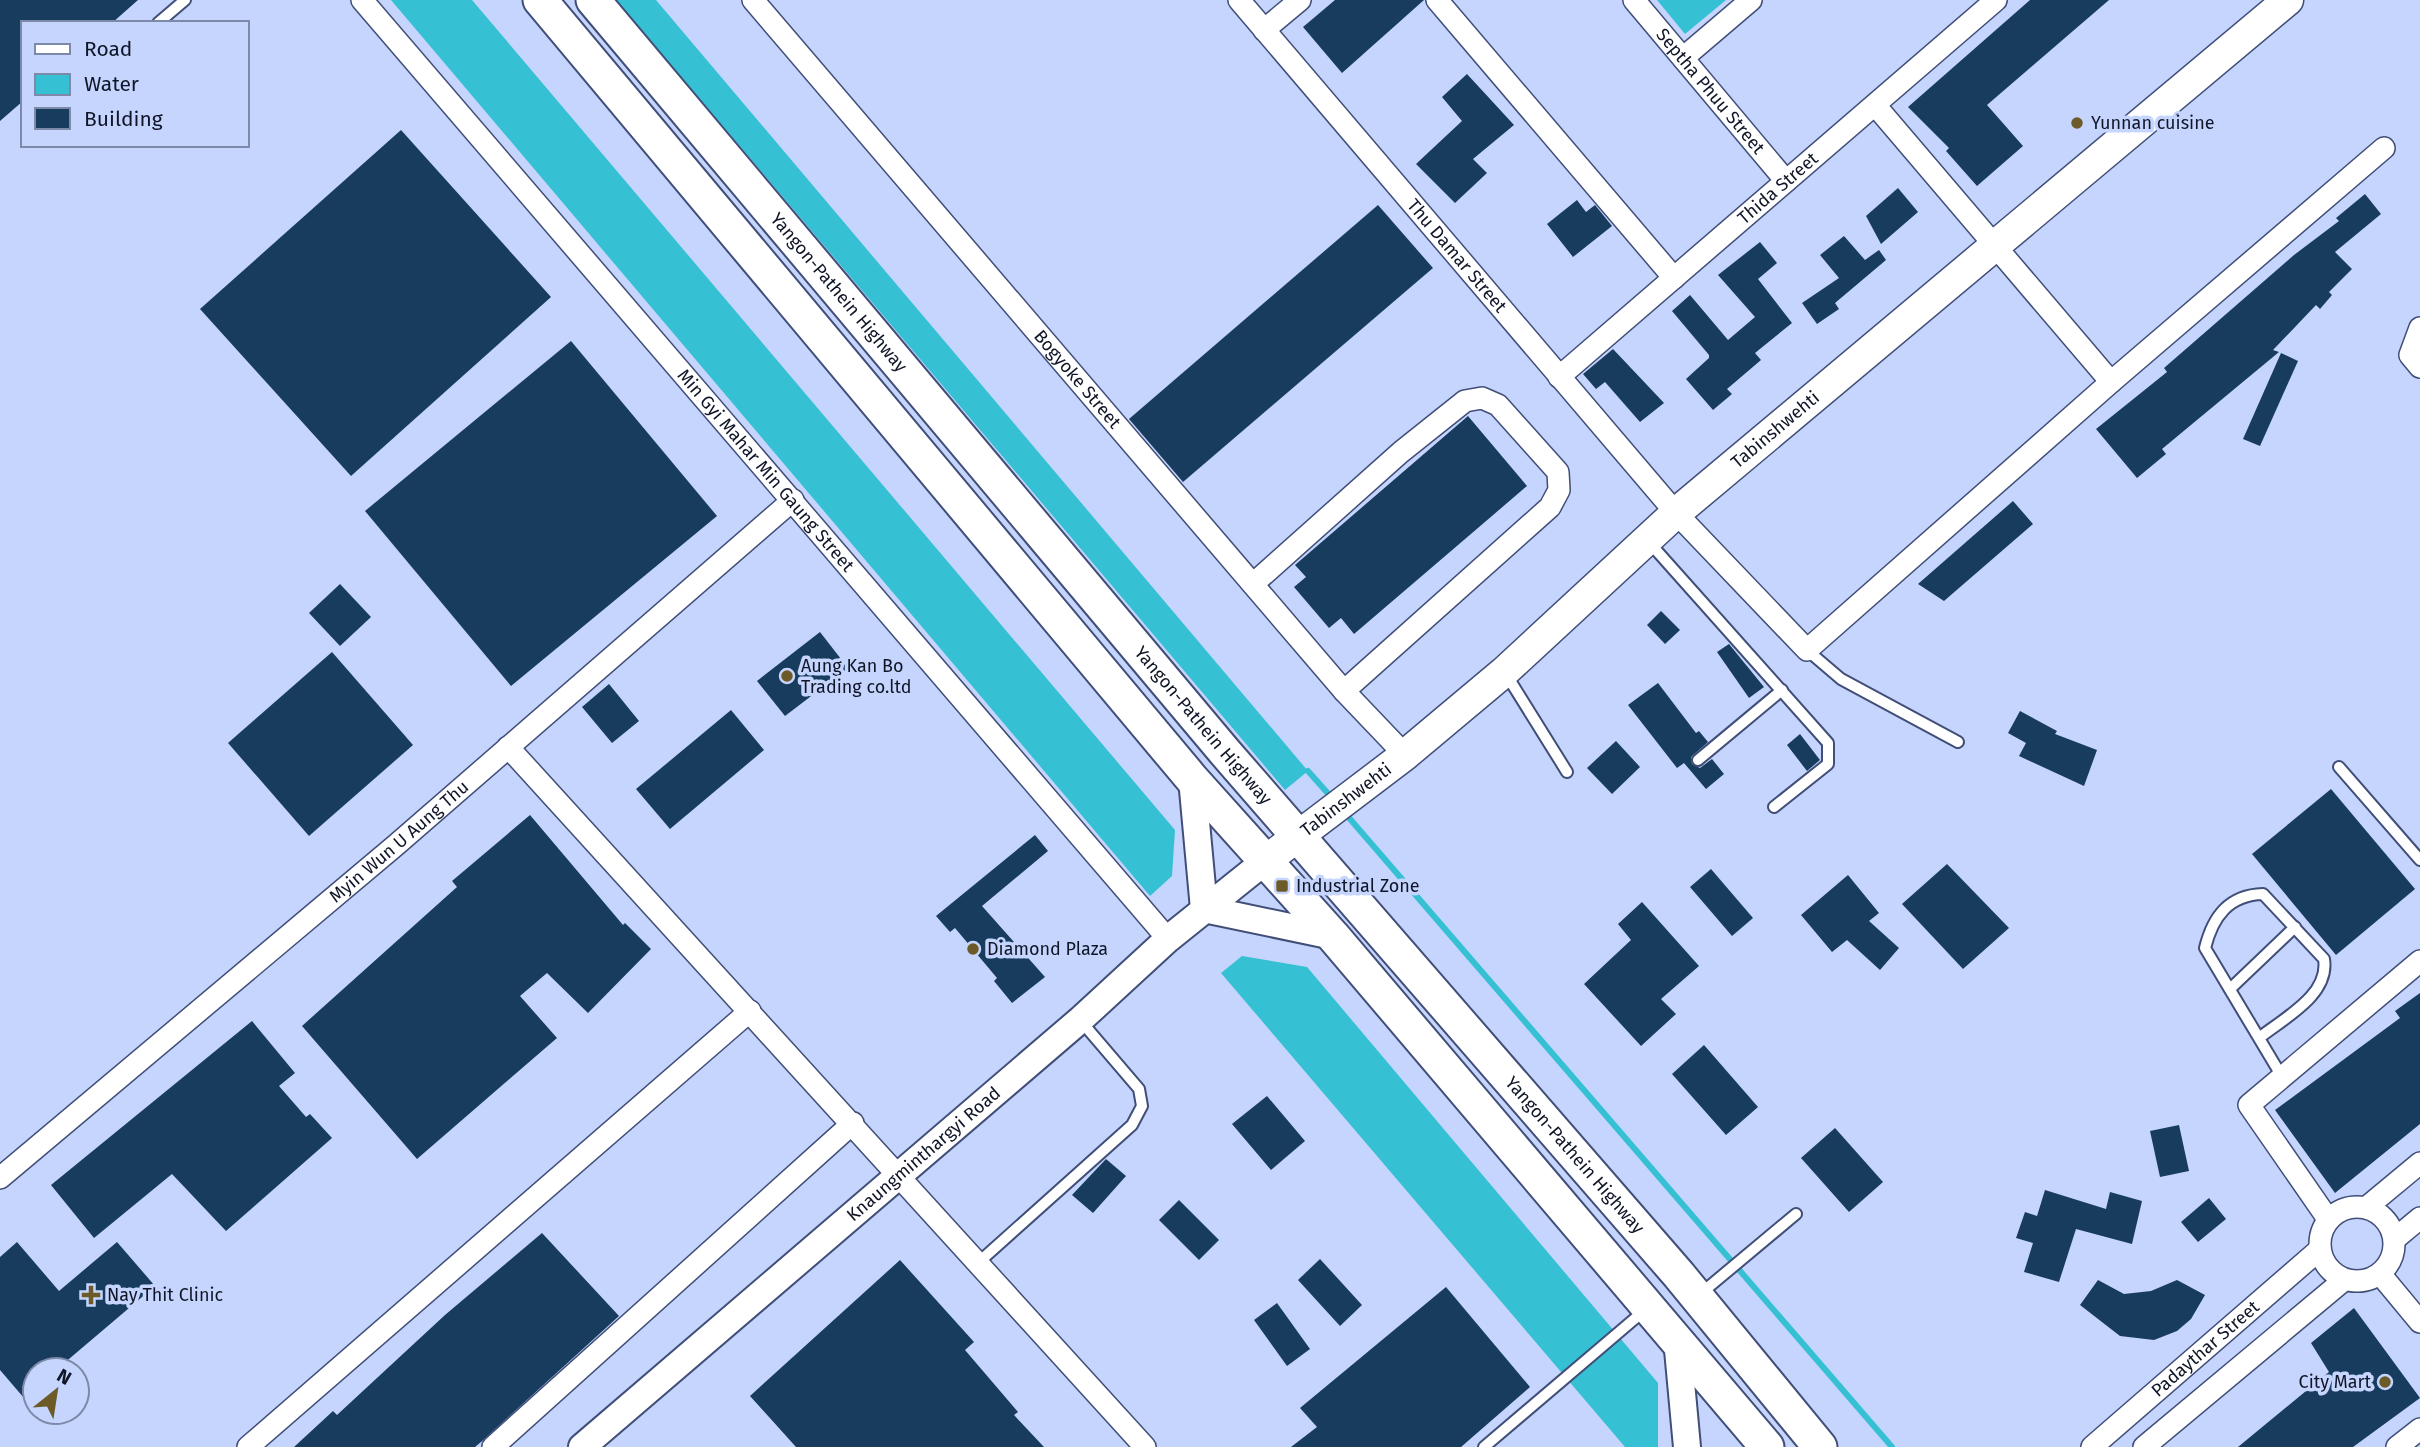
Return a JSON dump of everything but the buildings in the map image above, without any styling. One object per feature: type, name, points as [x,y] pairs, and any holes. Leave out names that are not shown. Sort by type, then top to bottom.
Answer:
[{"type":"main road","points":[[540,0],[1192,779],[1333,936],[1650,1306],[1756,1442]]},
{"type":"main road","name":"Yangon-Pathein Highway","points":[[593,0],[1298,836],[1697,1297],[1820,1447]]},
{"type":"main road","name":"Tabinshwehti","points":[[1264,862],[1405,755],[1504,672],[1676,513],[2288,0]]},
{"type":"street","name":"Min Gyi Mahar Min Gaung Street","points":[[362,0],[1168,939]]},
{"type":"street","name":"Bogyoke Street","points":[[753,0],[1344,691],[1405,755]]},
{"type":"street","name":"Thu Damar Street","points":[[1239,0],[1676,513],[1807,650]]},
{"type":"street","points":[[1264,30],[1300,0]]},
{"type":"street","points":[[1437,0],[1674,278]]},
{"type":"street","name":"Septha Phuu Street","points":[[1634,0],[1786,181]]},
{"type":"street","points":[[1683,58],[1751,0]]},
{"type":"street","name":"Thida Street","points":[[1559,377],[1996,0]]},
{"type":"street","points":[[1875,105],[2110,382]]},
{"type":"street","points":[[1807,650],[2110,382],[2384,148]]},
{"type":"street","points":[[2420,328],[2410,355],[2420,367]]},
{"type":"street","points":[[1253,584],[1401,452],[1465,401],[1482,398],[1498,405],[1558,472],[1559,490],[1550,507],[1344,691]]},
{"type":"street","name":"Myin Wun U Aung Thu","points":[[0,1178],[508,747],[793,500]]},
{"type":"street","points":[[508,747],[1145,1447]]},
{"type":"street","points":[[1192,779],[1204,909],[1333,936]]},
{"type":"street","name":"Knaungminthargyi Road","points":[[582,1447],[1080,1020],[1168,939],[1264,862]]},
{"type":"street","points":[[2328,1219],[2249,1109],[2250,1101],[2420,961]]},
{"type":"street","points":[[248,1447],[750,1011]]},
{"type":"street","points":[[493,1447],[853,1124]]},
{"type":"street","points":[[2420,1163],[2367,1207],[2346,1207],[2328,1219],[2320,1234],[2319,1250],[2344,1280],[2363,1282],[2381,1275],[2393,1258],[2396,1238],[2420,1219]]},
{"type":"street","points":[[2367,1207],[2396,1238]]},
{"type":"street","name":"Padaythar Street","points":[[2092,1447],[2319,1250]]},
{"type":"street","points":[[2381,1275],[2420,1322]]},
{"type":"street","name":"Padaythar Street","points":[[2144,1447],[2344,1280]]},
{"type":"street","points":[[1677,1339],[1687,1447]]},
{"type":"street","points":[[1756,1442],[1773,1390]]},
{"type":"street","points":[[2398,1447],[2420,1429]]},
{"type":"lane","points":[[160,21],[185,0]]},
{"type":"lane","points":[[1648,541],[1828,743],[1828,764],[1774,807]]},
{"type":"lane","points":[[1807,650],[1841,679],[1958,742]]},
{"type":"lane","points":[[1504,672],[1567,772]]},
{"type":"lane","points":[[1698,760],[1782,690]]},
{"type":"lane","points":[[2339,767],[2420,860]]},
{"type":"lane","points":[[2259,1038],[2320,989],[2326,971],[2325,959],[2263,894],[2245,895],[2227,904],[2210,929],[2205,948],[2281,1075]]},
{"type":"lane","points":[[2230,989],[2295,927]]},
{"type":"lane","points":[[979,1262],[1132,1125],[1142,1106],[1139,1089],[1080,1020]]},
{"type":"lane","points":[[1697,1297],[1796,1214]]},
{"type":"lane","points":[[1484,1447],[1650,1306]]},
{"type":"water","points":[[391,0],[472,0],[1175,830],[1172,876],[1150,896]]},
{"type":"water","points":[[616,0],[656,0],[1308,771],[1285,790]]},
{"type":"water","points":[[1657,0],[1726,0],[1685,34]]},
{"type":"water","points":[[1242,956],[1307,967],[1658,1383],[1658,1447],[1625,1447],[1221,973]]},
{"type":"waterway","points":[[1308,771],[1332,798]]},
{"type":"waterway","points":[[1344,812],[1892,1447]]},
{"type":"place","name":"Yunnan cuisine","points":[[2077,123]]},
{"type":"place","name":"Aung Kan Bo Trading co.ltd","points":[[787,676]]},
{"type":"place","name":"Industrial Zone","points":[[1282,886]]},
{"type":"place","name":"Diamond Plaza","points":[[973,949]]},
{"type":"place","name":"Nay Thit Clinic","points":[[91,1295]]},
{"type":"place","name":"City Mart","points":[[2385,1382]]}]
